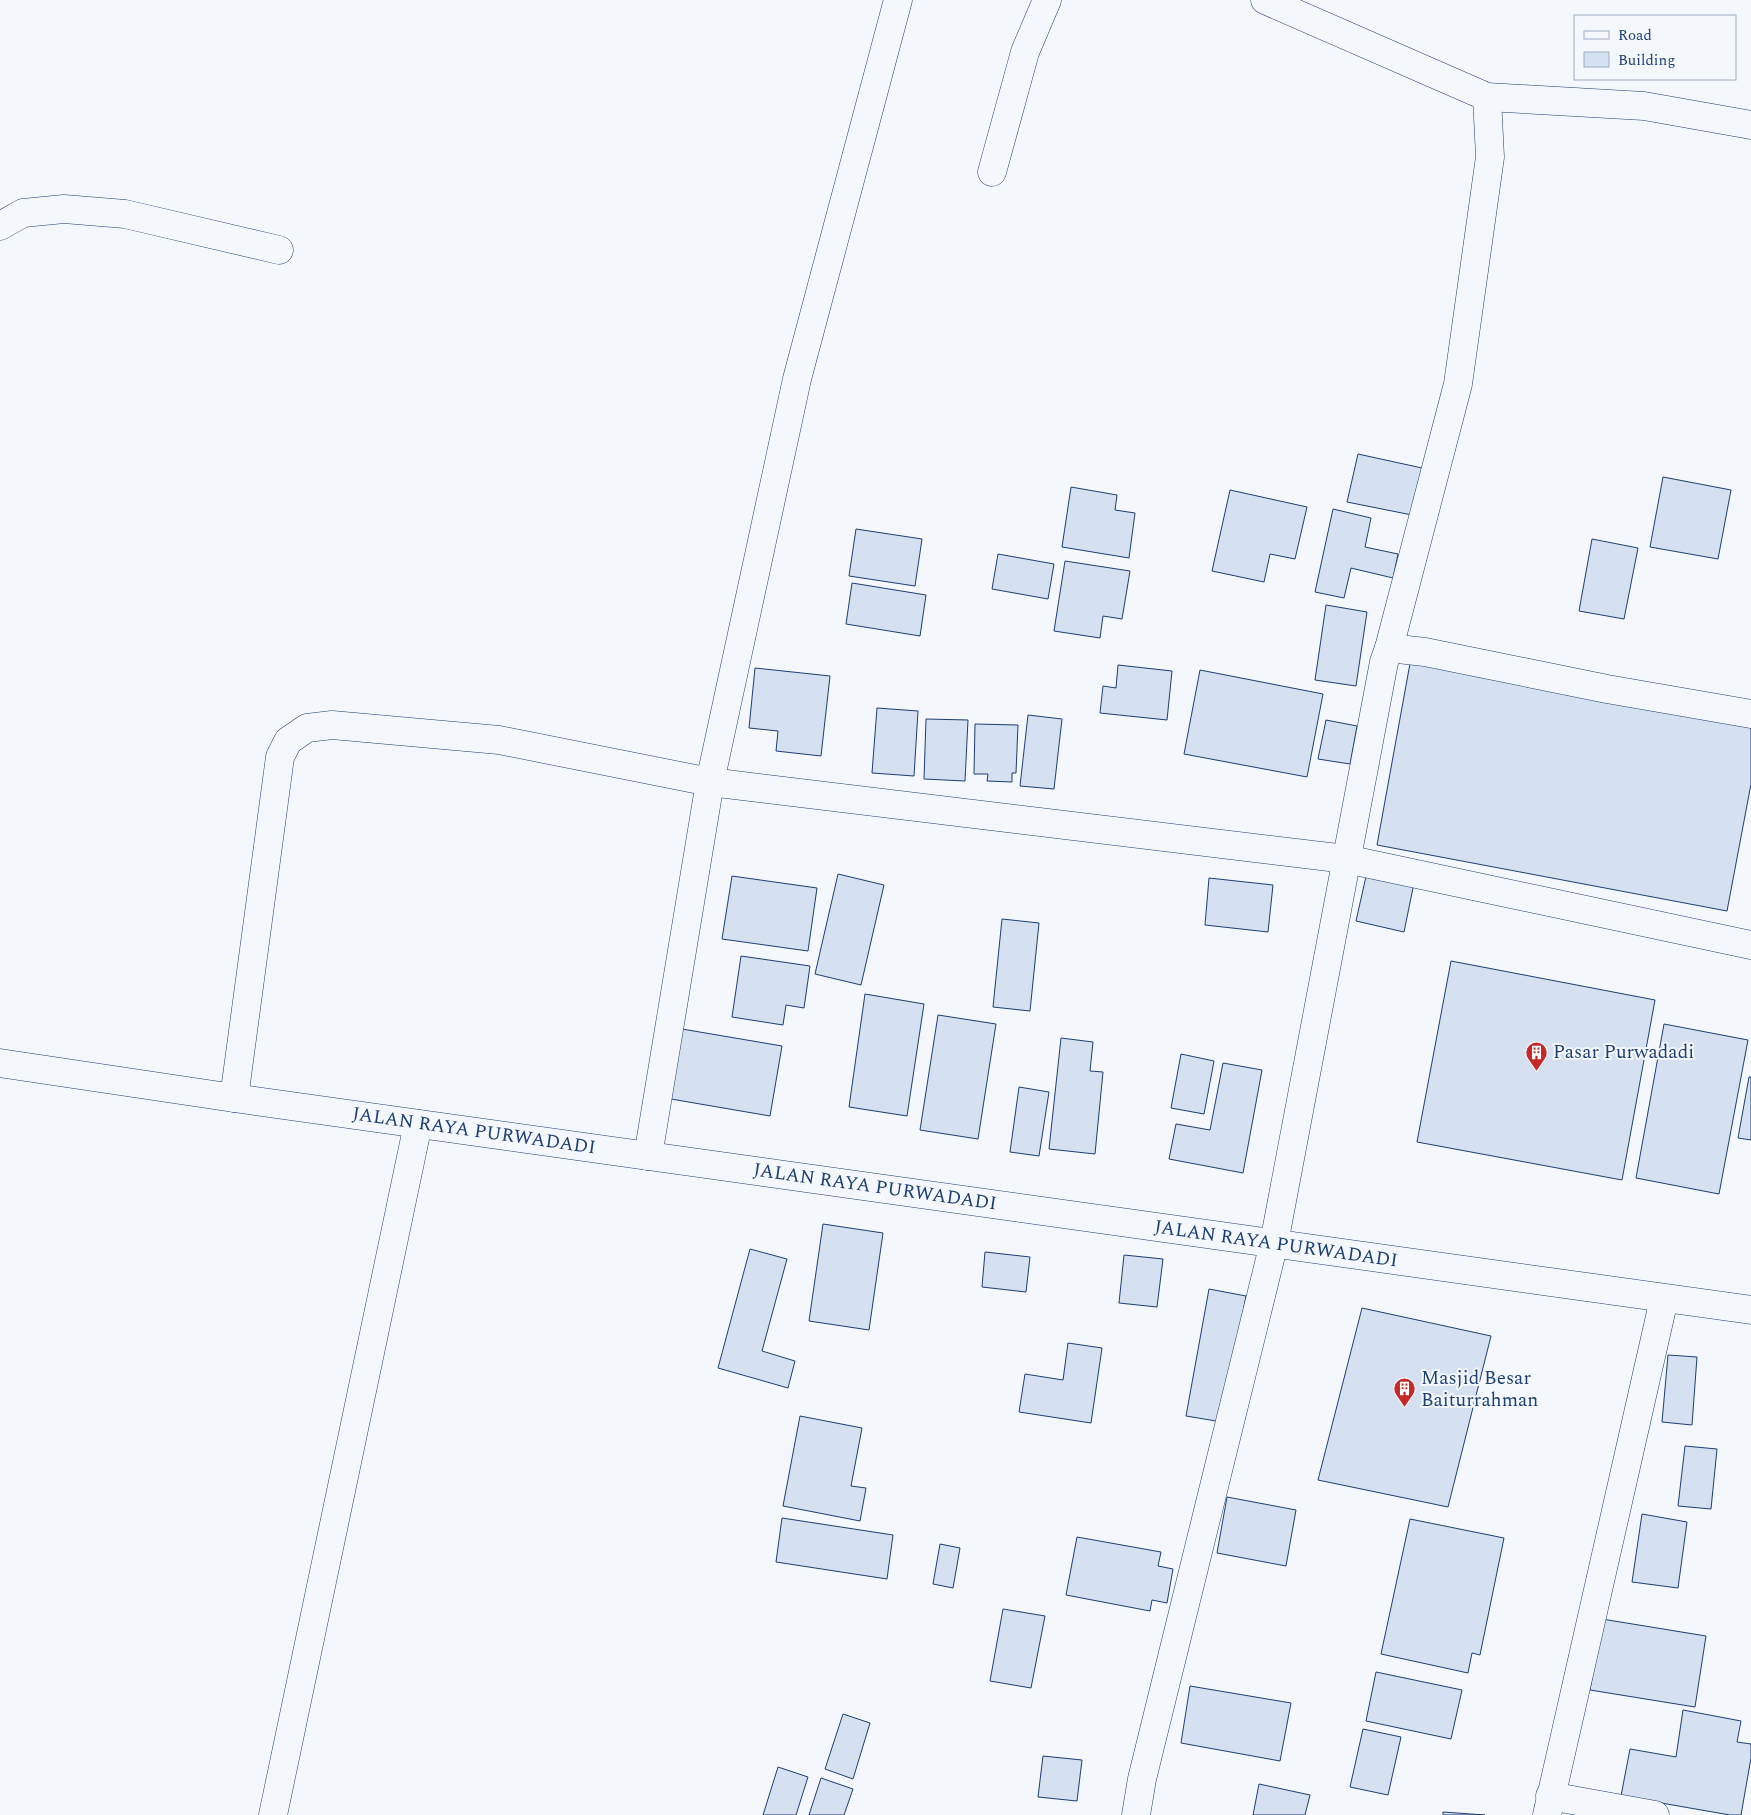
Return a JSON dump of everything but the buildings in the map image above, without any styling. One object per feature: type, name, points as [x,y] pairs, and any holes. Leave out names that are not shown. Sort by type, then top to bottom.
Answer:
[{"type":"street","points":[[648,1156],[710,782],[797,379],[898,0]]},
{"type":"street","points":[[992,172],[1025,52],[1047,0]]},
{"type":"street","points":[[1277,2],[1487,97],[1644,106],[1751,125]]},
{"type":"street","points":[[1136,1815],[1142,1779],[1274,1243],[1384,662],[1458,384],[1490,157],[1487,97]]},
{"type":"street","points":[[0,226],[23,213],[64,209],[116,213],[279,250]]},
{"type":"street","points":[[1389,648],[1425,652],[1607,689],[1751,714]]},
{"type":"street","points":[[234,1098],[280,757],[288,741],[307,728],[332,725],[499,740],[710,782],[1346,859],[1751,945]]},
{"type":"street","name":"JALAN RAYA PURWADADI","points":[[0,1063],[418,1124],[1751,1310]]},
{"type":"street","points":[[273,1815],[418,1124]]},
{"type":"street","points":[[1654,1815],[1549,1806],[1664,1299]]},
{"type":"place","name":"Pasar Purwadadi","points":[[1537,1071]]},
{"type":"place","name":"Masjid Besar Baiturrahman","points":[[1405,1408]]}]
